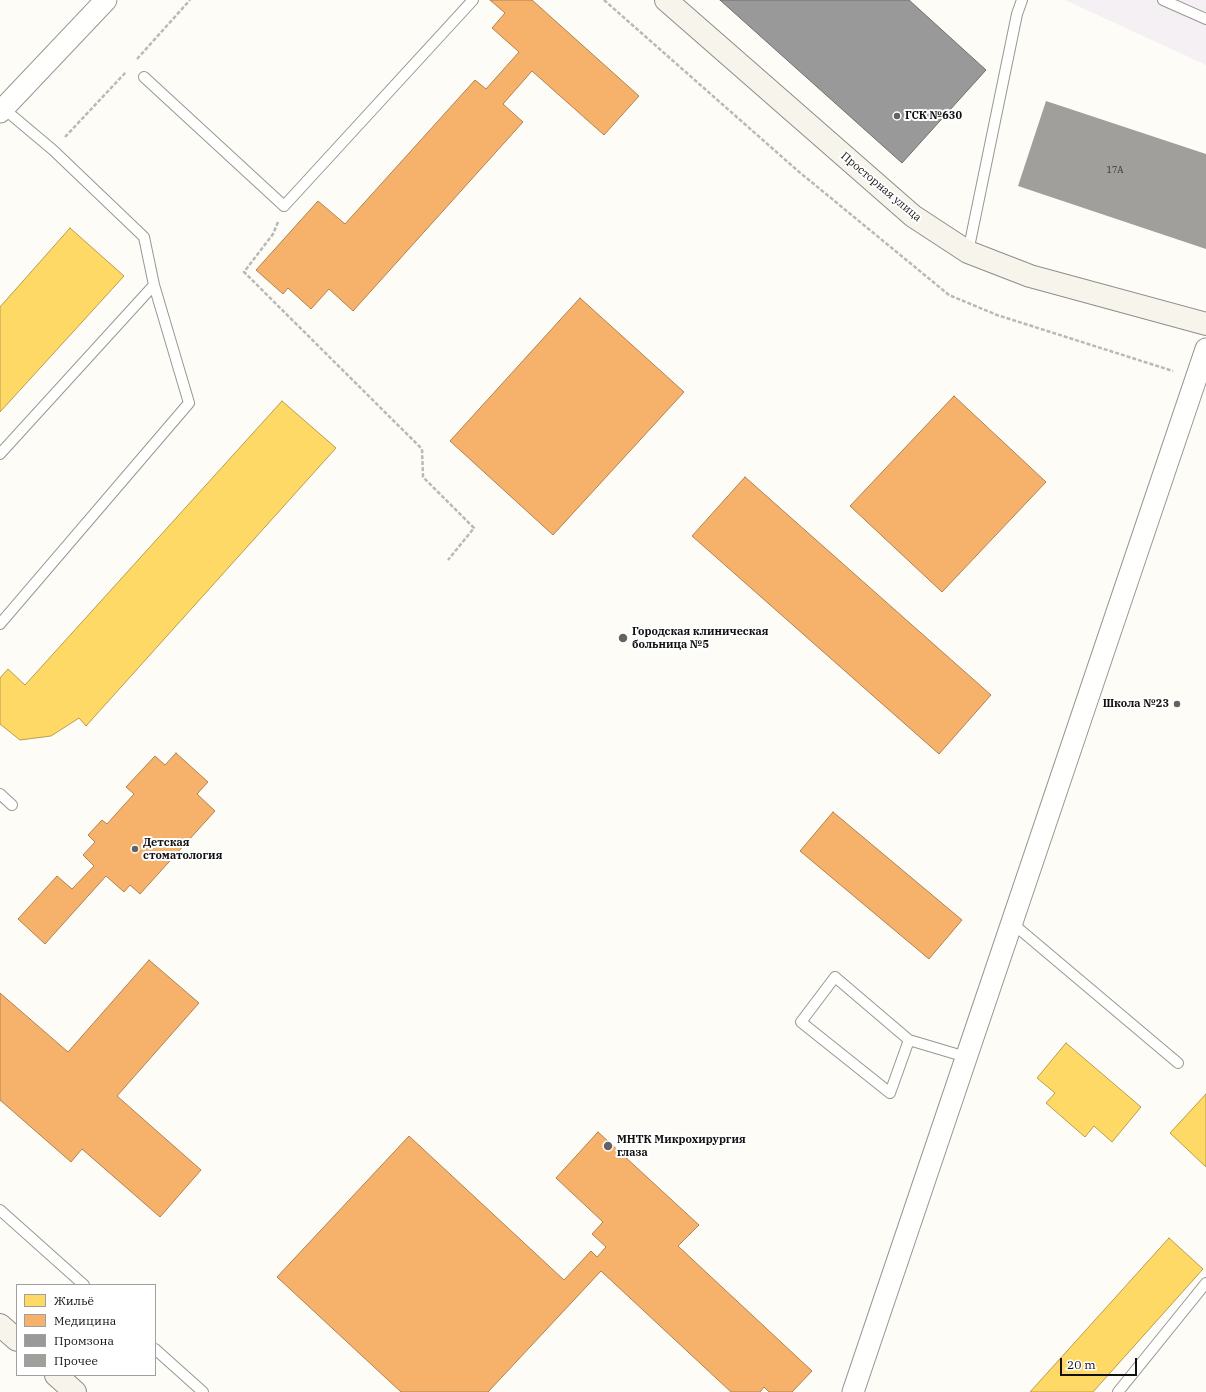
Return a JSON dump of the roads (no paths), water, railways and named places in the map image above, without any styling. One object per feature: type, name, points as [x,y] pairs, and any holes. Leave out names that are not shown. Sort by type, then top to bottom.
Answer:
[{"type":"street","points":[[2,110],[106,0]]},
{"type":"street","name":"Просторная улица","points":[[666,0],[912,216],[968,252],[1030,276],[1206,324]]},
{"type":"street","points":[[853,1392],[1206,349]]},
{"type":"street","points":[[0,1324],[16,1339]]},
{"type":"street","points":[[57,1376],[75,1392]]},
{"type":"lane","points":[[144,77],[284,206],[473,0]]},
{"type":"lane","points":[[968,252],[1017,14],[1022,0]]},
{"type":"lane","points":[[1163,0],[1206,19]]},
{"type":"lane","points":[[0,624],[189,403],[154,285],[144,237],[53,150],[2,110]]},
{"type":"lane","points":[[0,454],[154,285]]},
{"type":"lane","points":[[0,794],[12,805]]},
{"type":"lane","points":[[1012,923],[1178,1063]]},
{"type":"lane","points":[[909,1040],[890,1094],[801,1022],[835,978],[909,1040],[966,1057]]},
{"type":"lane","points":[[0,1210],[83,1284]]},
{"type":"lane","points":[[1118,1392],[1206,1283]]},
{"type":"lane","points":[[156,1350],[203,1392]]},
{"type":"place","name":"ГСК №630","points":[[897,116]]},
{"type":"place","name":"Городская клиническая больница №5","points":[[623,638]]},
{"type":"place","name":"Школа №23","points":[[1177,704]]},
{"type":"place","name":"Детская стоматология","points":[[135,849]]},
{"type":"place","name":"МНТК Микрохирургия глаза","points":[[608,1146]]}]
